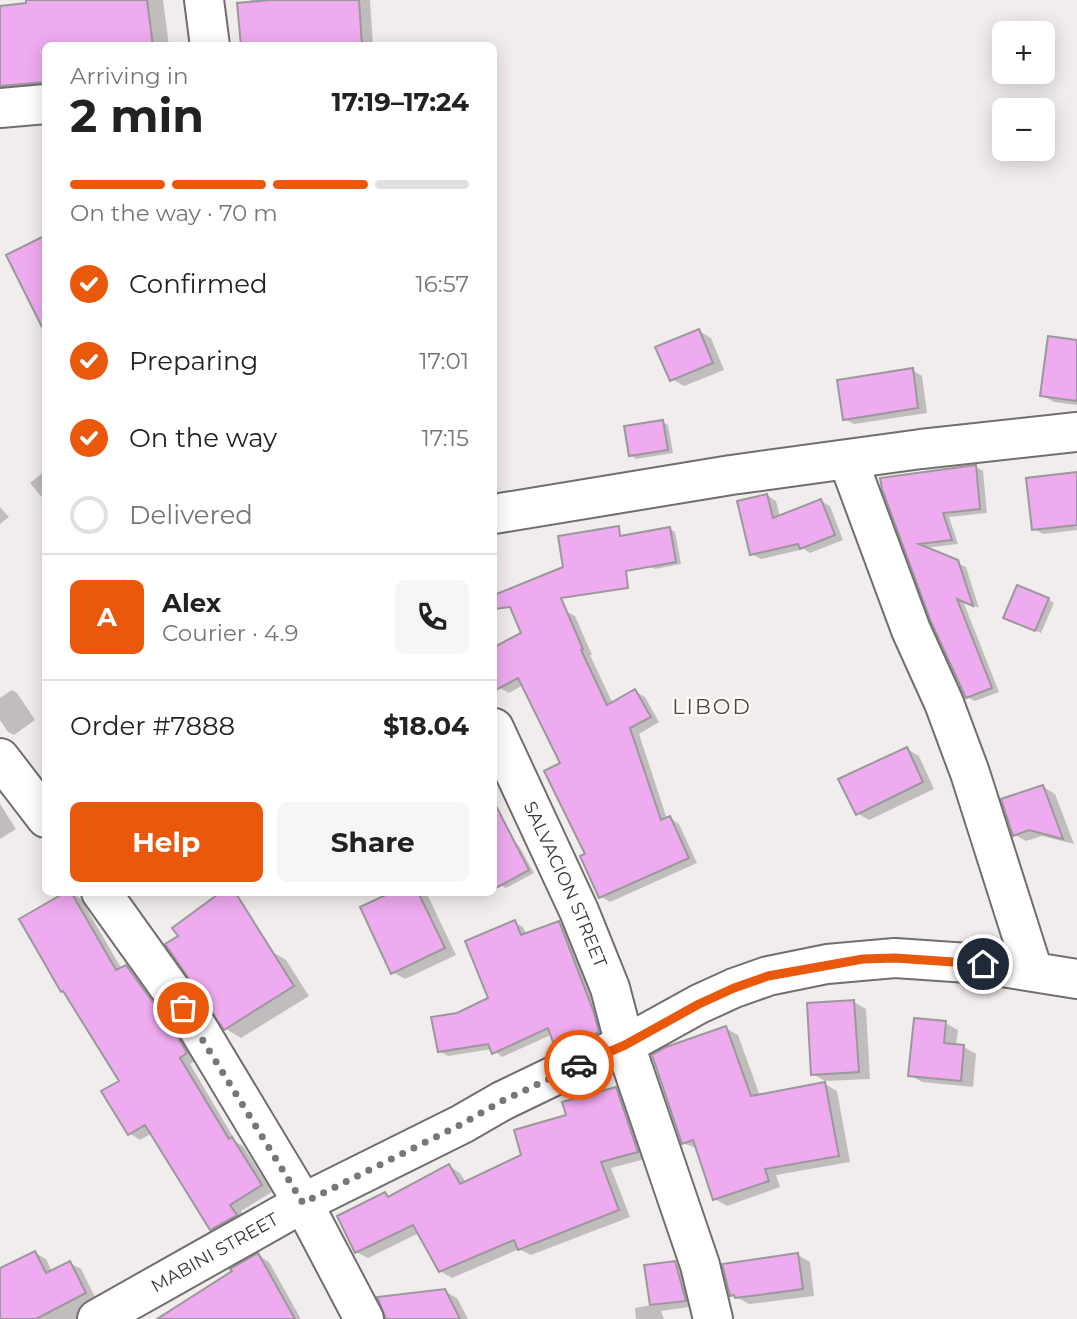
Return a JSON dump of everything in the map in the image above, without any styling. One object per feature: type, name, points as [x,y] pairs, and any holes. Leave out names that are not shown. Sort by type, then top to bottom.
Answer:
[{"type":"street","points":[[204,0],[209,42]]},
{"type":"street","points":[[0,108],[42,104]]},
{"type":"street","points":[[497,514],[730,475],[1077,432]]},
{"type":"street","points":[[848,460],[911,630],[944,703],[970,772],[1033,971]]},
{"type":"street","name":"SALVACION STREET","points":[[497,734],[594,945],[610,988],[625,1045],[700,1265],[713,1319]]},
{"type":"street","points":[[0,758],[42,813]]},
{"type":"street","points":[[104,896],[196,1026],[303,1203],[364,1319]]},
{"type":"street","name":"MABINI STREET","points":[[97,1319],[303,1203],[462,1124],[502,1101],[625,1045],[699,1004],[768,976],[827,964],[895,958],[971,963],[1077,979]]},
{"type":"building","points":[[26,0],[147,0],[152,42],[42,42],[42,82],[0,86],[0,6],[26,3]]},
{"type":"building","points":[[270,0],[359,0],[362,42],[241,42],[237,3]]},
{"type":"building","points":[[42,237],[42,327],[6,255]]},
{"type":"building","points":[[699,329],[713,363],[670,381],[655,347]]},
{"type":"building","points":[[1048,336],[1077,340],[1077,401],[1040,396]]},
{"type":"building","points":[[913,368],[918,408],[843,420],[837,380]]},
{"type":"building","points":[[663,420],[668,450],[629,456],[624,426]]},
{"type":"building","points":[[976,465],[980,509],[943,513],[952,540],[919,544],[958,560],[973,606],[957,599],[992,688],[966,698],[931,622],[880,478]]},
{"type":"building","points":[[1077,472],[1077,525],[1032,530],[1026,478]]},
{"type":"building","points":[[767,494],[773,518],[821,499],[835,535],[800,549],[798,544],[750,555],[737,501]]},
{"type":"building","points":[[619,526],[620,536],[670,527],[676,562],[626,571],[628,588],[561,598],[583,649],[581,650],[607,705],[635,689],[651,717],[630,728],[661,820],[670,816],[689,858],[599,898],[580,856],[585,854],[544,771],[560,763],[518,678],[497,689],[497,645],[521,633],[510,607],[497,609],[497,594],[563,567],[558,536]]},
{"type":"building","points":[[1017,585],[1049,598],[1035,631],[1003,618]]},
{"type":"building","points":[[907,747],[923,782],[856,815],[838,779]]},
{"type":"building","points":[[1043,785],[1063,839],[1029,830],[1013,836],[1001,799]]},
{"type":"building","points":[[497,808],[529,870],[497,887]]},
{"type":"building","points":[[59,896],[73,896],[116,970],[126,965],[178,1037],[187,1053],[180,1058],[229,1139],[232,1137],[262,1185],[230,1205],[237,1215],[210,1230],[145,1125],[128,1135],[101,1091],[119,1081],[63,991],[61,992],[19,919]]},
{"type":"building","points":[[216,896],[238,896],[294,986],[224,1030],[165,944],[178,936],[172,928]]},
{"type":"building","points":[[383,896],[420,896],[445,948],[391,974],[360,907]]},
{"type":"building","points":[[515,920],[521,935],[559,921],[599,1032],[555,1048],[548,1028],[492,1054],[488,1044],[438,1052],[431,1017],[457,1013],[488,998],[465,941]]},
{"type":"building","points":[[854,1000],[859,1072],[811,1075],[807,1003]]},
{"type":"building","points":[[914,1018],[946,1021],[944,1043],[964,1045],[961,1081],[908,1076]]},
{"type":"building","points":[[726,1026],[751,1096],[825,1082],[839,1156],[765,1169],[769,1181],[713,1200],[693,1140],[682,1144],[652,1055],[666,1047]]},
{"type":"building","points":[[616,1087],[638,1152],[601,1162],[619,1210],[518,1250],[514,1240],[439,1272],[413,1225],[355,1253],[337,1216],[385,1192],[388,1197],[449,1164],[460,1184],[521,1155],[514,1130],[566,1115],[562,1102]]},
{"type":"building","points":[[35,1251],[46,1273],[70,1261],[86,1293],[36,1319],[0,1319],[0,1268]]},
{"type":"building","points":[[258,1253],[295,1319],[157,1319],[232,1271],[230,1269]]},
{"type":"building","points":[[798,1253],[803,1289],[735,1298],[734,1295],[730,1296],[722,1264]]},
{"type":"building","points":[[675,1261],[686,1301],[650,1305],[644,1265]]},
{"type":"building","points":[[445,1289],[460,1319],[386,1319],[377,1297]]},
{"type":"way so far","points":[[183,1008],[303,1203],[462,1124],[502,1101],[579,1065]]},
{"type":"district","name":"LIBOD","points":[[712,707]]},
{"type":"route","points":[[579,1065],[625,1045],[699,1004],[768,976],[863,959],[895,958],[983,964]]}]
